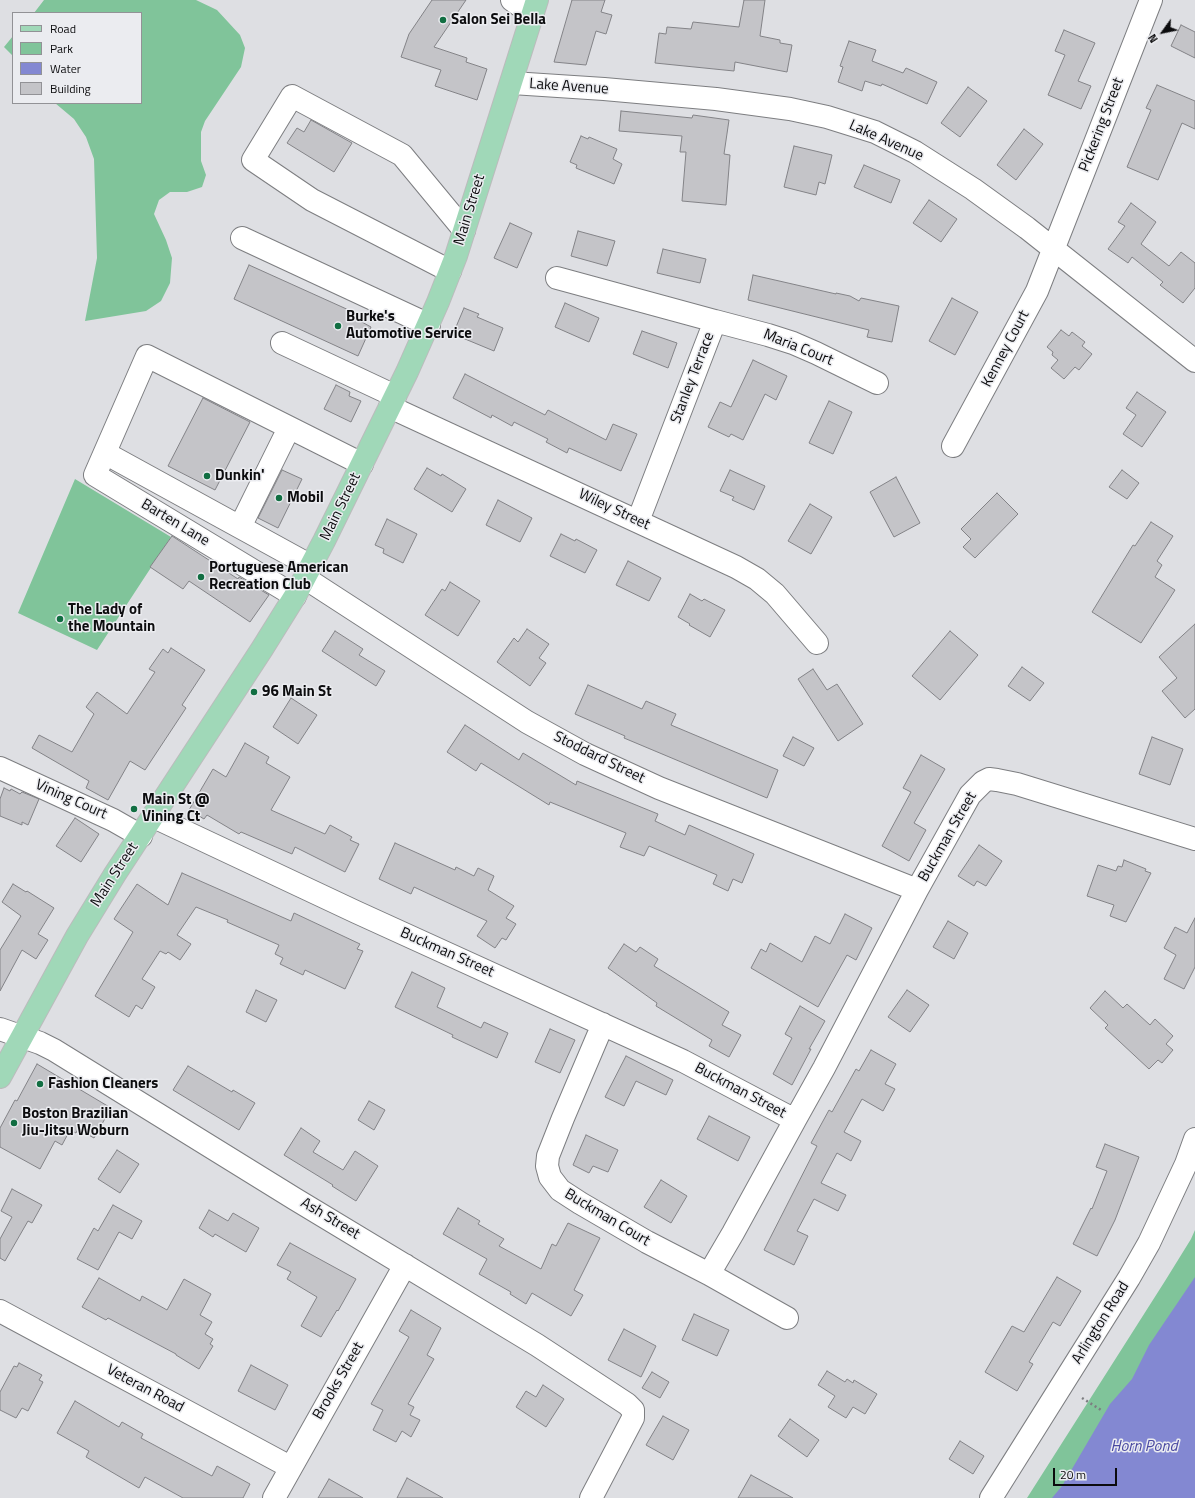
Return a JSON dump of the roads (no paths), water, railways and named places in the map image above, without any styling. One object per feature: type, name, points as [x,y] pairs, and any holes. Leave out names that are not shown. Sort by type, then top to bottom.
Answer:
[{"type":"main road","name":"Main Street","points":[[0,1077],[77,936],[304,580],[393,402],[429,325],[450,271],[512,83],[535,7]]},
{"type":"street","points":[[512,0],[535,7]]},
{"type":"street","name":"Pickering Street","points":[[1053,250],[1151,0]]},
{"type":"street","name":"Lake Avenue","points":[[512,83],[604,89],[716,99],[790,108],[846,122],[880,135],[931,161],[973,189],[1195,361]]},
{"type":"street","points":[[450,271],[312,200],[253,160],[292,96],[402,156],[464,230]]},
{"type":"street","points":[[242,238],[429,325]]},
{"type":"street","name":"Kenney Court","points":[[953,446],[1035,296],[1053,250]]},
{"type":"street","name":"Stanley Terrace","points":[[558,278],[715,321],[638,521]]},
{"type":"street","name":"Maria Court","points":[[715,321],[762,333],[793,343],[877,383]]},
{"type":"street","name":"Wiley Street","points":[[282,343],[393,402],[736,567],[757,579],[775,594],[817,643]]},
{"type":"street","points":[[304,580],[259,538],[104,453],[147,356],[362,464]]},
{"type":"street","points":[[240,527],[289,428]]},
{"type":"street","name":"Barten Lane","points":[[104,453],[95,475],[246,565],[304,580]]},
{"type":"street","points":[[246,565],[259,538]]},
{"type":"street","name":"Stoddard Street","points":[[304,580],[528,722],[585,754],[659,788],[917,890]]},
{"type":"street","name":"Vining Court","points":[[0,768],[107,816],[141,836]]},
{"type":"street","name":"Buckman Street","points":[[154,817],[356,912],[705,1072],[795,1120],[824,1068],[917,890],[970,795],[979,785],[989,779],[1017,784],[1195,838]]},
{"type":"street","name":"Buckman Court","points":[[603,1024],[550,1150],[547,1166],[550,1177],[560,1190],[575,1200],[647,1242],[709,1274],[787,1318]]},
{"type":"street","name":"Ash Street","points":[[0,1029],[40,1043],[54,1050],[295,1199],[537,1345],[625,1402],[633,1410],[632,1421],[591,1498]]},
{"type":"street","points":[[709,1274],[795,1120]]},
{"type":"street","name":"Arlington Road","points":[[991,1498],[1129,1278],[1149,1243],[1186,1164],[1195,1139]]},
{"type":"street","name":"Brooks Street","points":[[274,1498],[290,1467],[405,1265]]},
{"type":"street","name":"Veteran Road","points":[[0,1311],[290,1467]]},
{"type":"water","name":"Horn Pond","points":[[1195,1277],[1195,1498],[1052,1498],[1062,1486],[1110,1404],[1132,1379],[1149,1345]]},
{"type":"place","name":"Salon Sei Bella","points":[[443,20]]},
{"type":"place","name":"Burke's Automotive Service","points":[[338,326]]},
{"type":"place","name":"Dunkin'","points":[[207,476]]},
{"type":"place","name":"Mobil","points":[[279,498]]},
{"type":"place","name":"Portuguese American Recreation Club","points":[[201,577]]},
{"type":"place","name":"The Lady of the Mountain","points":[[60,619]]},
{"type":"place","name":"96 Main St","points":[[254,692]]},
{"type":"place","name":"Main St @ Vining Ct","points":[[134,809]]},
{"type":"place","name":"Fashion Cleaners","points":[[40,1084]]},
{"type":"place","name":"Boston Brazilian Jiu-Jitsu Woburn","points":[[14,1123]]}]
